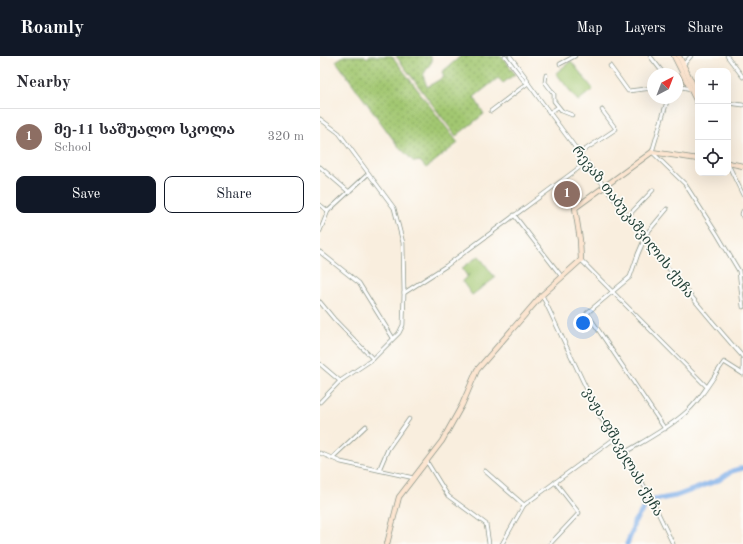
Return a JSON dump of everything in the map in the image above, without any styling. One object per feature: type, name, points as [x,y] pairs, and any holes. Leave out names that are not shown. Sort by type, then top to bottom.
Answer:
[{"type":"street","name":"რევაზ თაბუკაშვილის ქუჩა","points":[[505,56],[524,81],[528,83]]},
{"type":"street","name":"რევაზ თაბუკაშვილის ქუჩა","points":[[510,56],[549,113],[605,187],[698,306],[743,358]]},
{"type":"street","points":[[560,64],[575,56]]},
{"type":"street","points":[[650,56],[659,68]]},
{"type":"street","points":[[674,56],[695,88]]},
{"type":"street","points":[[679,56],[690,89],[695,98]]},
{"type":"street","points":[[682,66],[691,56]]},
{"type":"street","points":[[728,56],[743,77]]},
{"type":"street","points":[[610,66],[628,91],[647,89]]},
{"type":"street","points":[[546,75],[545,82],[554,94],[554,101],[562,111],[572,116]]},
{"type":"street","points":[[490,111],[528,83]]},
{"type":"street","points":[[683,87],[695,92]]},
{"type":"street","points":[[731,103],[743,105]]},
{"type":"street","points":[[666,104],[652,152],[575,208],[580,240],[581,260],[706,386]]},
{"type":"street","points":[[549,113],[558,107]]},
{"type":"street","points":[[580,153],[616,129],[602,110]]},
{"type":"street","points":[[320,119],[339,133],[394,208],[403,243],[404,293],[404,325],[399,333],[373,359],[340,381],[320,402]]},
{"type":"street","points":[[652,152],[695,158]]},
{"type":"street","points":[[652,152],[685,184],[739,271],[743,307]]},
{"type":"street","points":[[404,293],[446,266],[587,162]]},
{"type":"street","points":[[731,164],[743,166]]},
{"type":"street","points":[[320,167],[349,192]]},
{"type":"street","points":[[731,169],[743,195]]},
{"type":"street","points":[[320,231],[328,211],[368,174]]},
{"type":"street","points":[[628,216],[653,190]]},
{"type":"street","points":[[320,205],[328,211]]},
{"type":"street","points":[[665,429],[587,313],[630,277],[645,238],[667,209]]},
{"type":"street","points":[[743,211],[743,217]]},
{"type":"street","points":[[514,215],[562,277]]},
{"type":"street","points":[[320,252],[359,283],[393,338]]},
{"type":"street","points":[[387,544],[399,497],[442,441],[462,405],[477,370],[542,295],[581,260]]},
{"type":"street","name":"ვაჟა-ფშაველას ქუჩა","points":[[542,295],[599,415],[648,492],[658,510],[673,544]]},
{"type":"street","points":[[320,302],[334,319],[373,359]]},
{"type":"street","points":[[743,358],[743,374]]},
{"type":"street","points":[[624,453],[665,429],[684,414],[724,362],[743,374]]},
{"type":"street","points":[[320,364],[340,381]]},
{"type":"street","points":[[378,470],[388,449],[409,419]]},
{"type":"street","points":[[332,458],[366,426]]},
{"type":"street","points":[[502,544],[524,505],[614,438]]},
{"type":"street","points":[[320,453],[341,462],[414,478]]},
{"type":"street","points":[[427,462],[448,496],[486,524],[489,544]]},
{"type":"street","points":[[485,471],[524,505]]},
{"type":"street","points":[[550,544],[579,513],[555,482]]},
{"type":"green space","points":[[344,56],[365,56],[367,58],[369,56],[392,56],[458,143],[426,168],[420,161],[414,162],[398,146],[336,61]]},
{"type":"green space","points":[[396,56],[430,56],[432,61],[423,75],[427,87],[444,77],[442,72],[461,56],[502,56],[515,74],[503,83],[498,78],[474,97],[484,114],[456,136]]},
{"type":"green space","points":[[571,61],[593,89],[578,101],[556,73]]},
{"type":"green space","points":[[479,256],[495,278],[472,295],[462,281],[469,275],[469,274],[467,276],[462,268]]},
{"type":"waterway","points":[[627,544],[634,522],[649,501],[676,496],[719,480],[732,471],[743,468]]},
{"type":"place","name":"მე-11 საშუალო სკოლა","points":[[567,194]]}]
